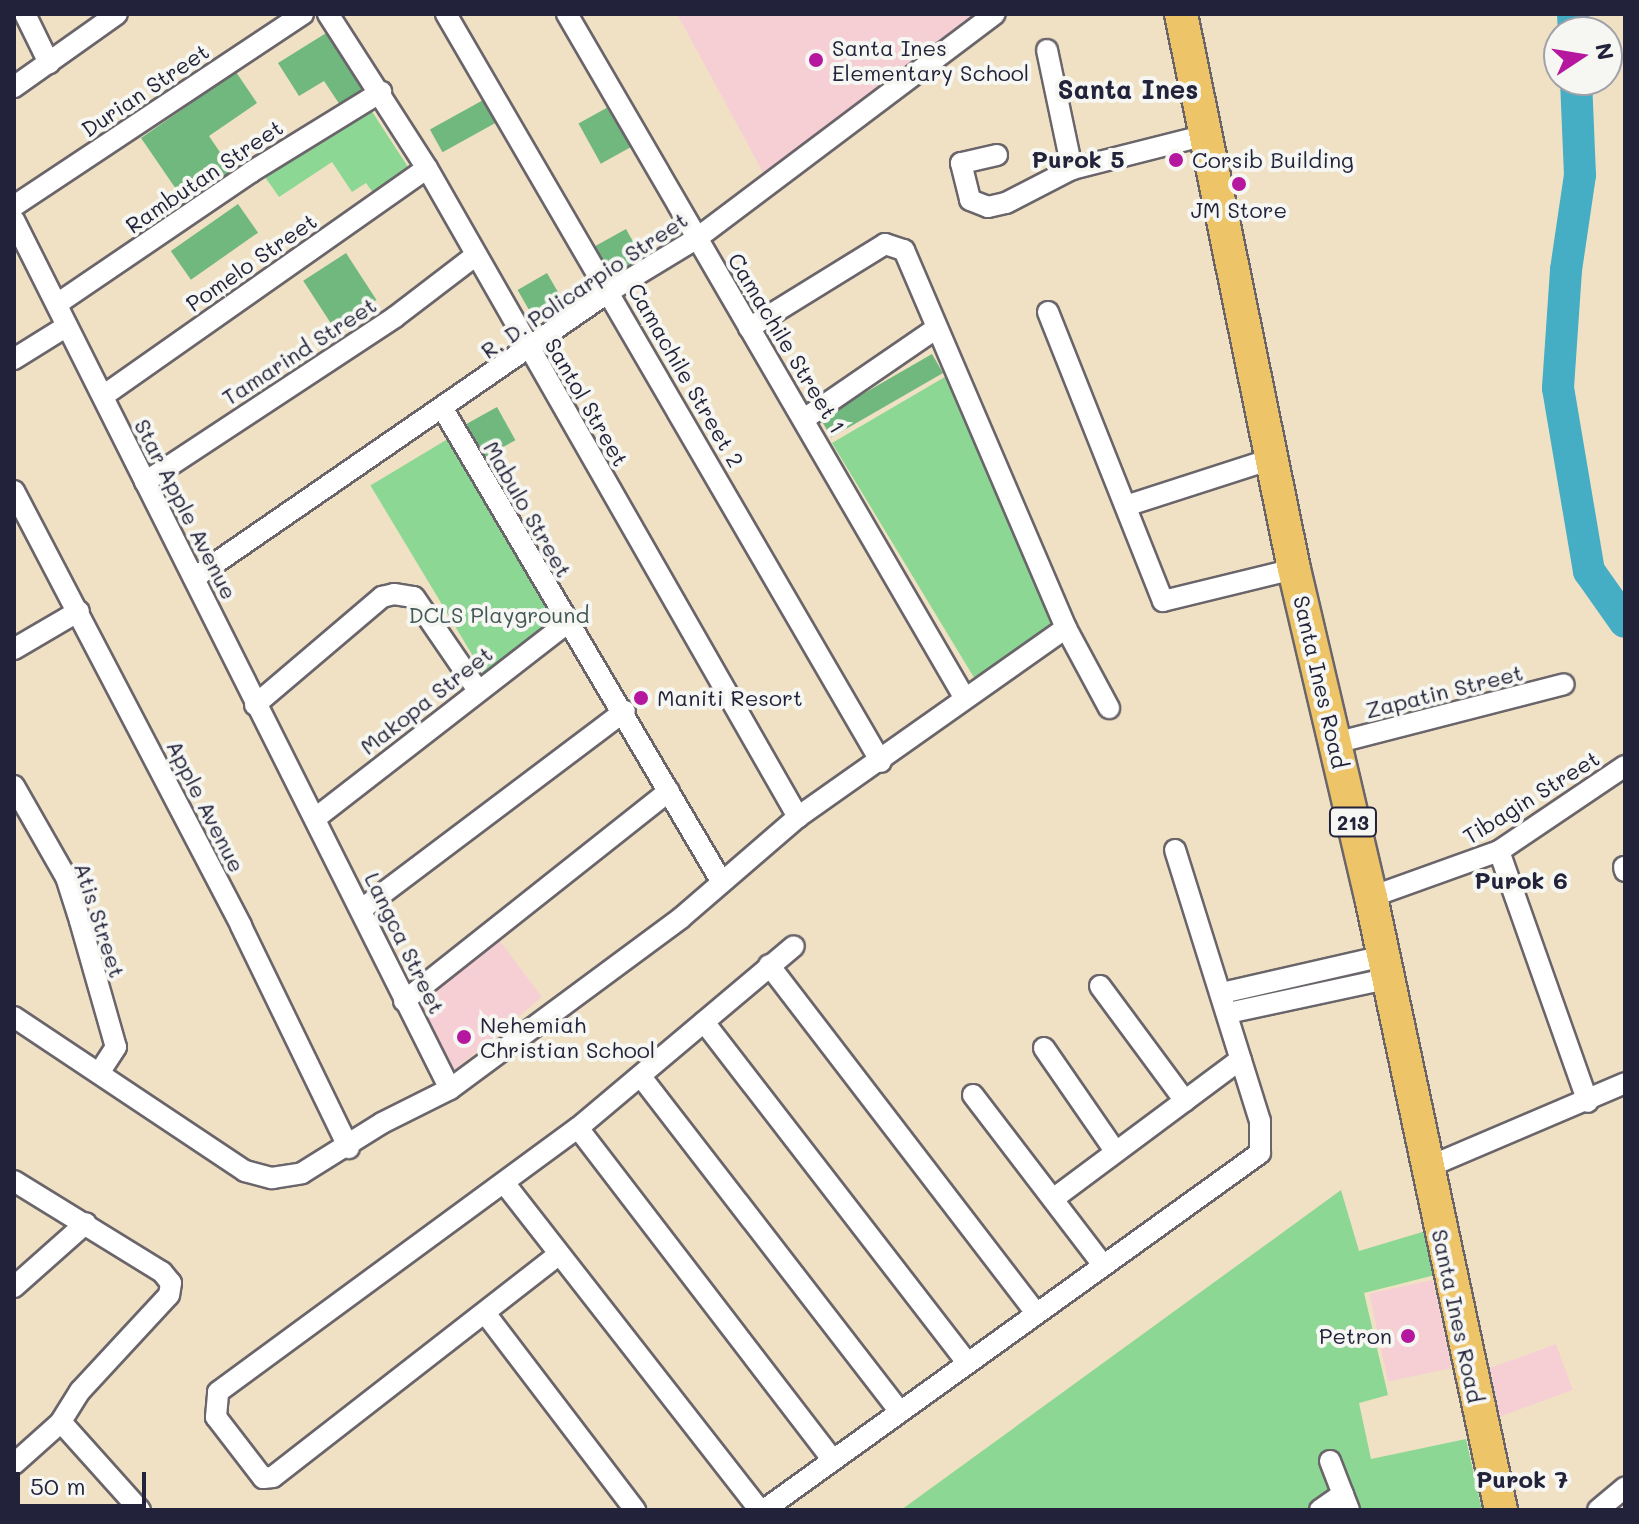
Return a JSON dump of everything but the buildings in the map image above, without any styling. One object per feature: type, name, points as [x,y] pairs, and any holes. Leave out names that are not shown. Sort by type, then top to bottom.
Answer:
[{"type":"main road","name":"213","points":[[1181,14],[1210,134]]},
{"type":"main road","name":"Santa Ines Road","points":[[1210,134],[1294,569],[1371,897],[1426,1168],[1501,1510]]},
{"type":"street","points":[[25,14],[49,63]]},
{"type":"street","points":[[14,87],[117,14]]},
{"type":"street","name":"Durian Street","points":[[14,206],[303,14]]},
{"type":"street","name":"Santol Street","points":[[328,14],[381,92],[427,168],[798,817]]},
{"type":"street","name":"Camachile Street 2","points":[[446,14],[610,291],[881,762]]},
{"type":"street","name":"Camachile Street 1","points":[[567,14],[964,697]]},
{"type":"street","name":"R. D. Policarpio Street","points":[[194,578],[610,291],[696,239],[857,123],[990,15]]},
{"type":"street","points":[[1047,50],[1072,169]]},
{"type":"street","name":"Rambutan Street","points":[[57,304],[251,172],[381,92]]},
{"type":"street","points":[[997,155],[961,163],[959,171],[970,200],[988,207],[1072,169],[1210,134]]},
{"type":"street","name":"Pomelo Street","points":[[103,396],[427,168]]},
{"type":"street","name":"Star Apple Avenue","points":[[14,220],[255,705],[317,817]]},
{"type":"street","points":[[749,328],[892,243],[904,250],[934,330],[1066,628],[1109,708]]},
{"type":"street","name":"Tamarind Street","points":[[145,482],[395,317],[476,255]]},
{"type":"street","points":[[1048,312],[1129,505],[1163,601],[1294,569]]},
{"type":"street","points":[[14,359],[67,326]]},
{"type":"street","points":[[804,419],[934,330]]},
{"type":"street","name":"Mabulo Street","points":[[443,409],[567,623],[625,711],[720,879]]},
{"type":"street","points":[[1129,505],[1271,459]]},
{"type":"street","name":"Apple Avenue","points":[[16,498],[79,611],[349,1148]]},
{"type":"street","points":[[255,705],[382,597],[394,594],[414,597],[477,689]]},
{"type":"street","points":[[14,649],[79,611]]},
{"type":"street","name":"Makopa Street","points":[[317,817],[477,689],[567,623]]},
{"type":"street","points":[[14,1017],[41,1040],[100,1072],[257,1176],[302,1173],[349,1148],[382,1123],[450,1089],[681,918],[720,879],[798,817],[881,762],[964,697],[1066,628]]},
{"type":"street","name":"Zapatin Street","points":[[1335,743],[1564,684]]},
{"type":"street","points":[[362,909],[625,711]]},
{"type":"street","name":"Tibagin Street","points":[[1371,897],[1499,851],[1625,766]]},
{"type":"street","name":"Atis Street","points":[[14,786],[66,877],[80,921],[116,1047],[100,1072]]},
{"type":"street","points":[[404,1001],[669,791]]},
{"type":"street","name":"Langca Street","points":[[317,817],[404,1001],[450,1089]]},
{"type":"street","points":[[505,1184],[762,1510],[1260,1153],[1260,1121],[1175,850]]},
{"type":"street","points":[[1499,851],[1588,1102]]},
{"type":"street","points":[[558,1255],[273,1477],[263,1478],[216,1417],[218,1392],[578,1128],[642,1078],[794,946]]},
{"type":"street","points":[[769,965],[1036,1313]]},
{"type":"street","points":[[1222,993],[1321,971],[1385,968]]},
{"type":"street","points":[[1228,1013],[1326,993],[1385,968]]},
{"type":"street","points":[[1321,971],[1326,993]]},
{"type":"street","points":[[1274,981],[1279,1002]]},
{"type":"street","points":[[1100,986],[1185,1101]]},
{"type":"street","points":[[704,1022],[968,1363]]},
{"type":"street","points":[[1044,1048],[1115,1151]]},
{"type":"street","points":[[1053,1199],[1241,1059]]},
{"type":"street","points":[[642,1078],[900,1412]]},
{"type":"street","points":[[1426,1168],[1588,1102],[1625,1083]]},
{"type":"street","points":[[973,1095],[1103,1265]]},
{"type":"street","points":[[578,1128],[833,1460]]},
{"type":"street","points":[[14,1181],[86,1223],[171,1283],[169,1295],[80,1391],[61,1422],[14,1464]]},
{"type":"street","points":[[14,1287],[86,1223]]},
{"type":"street","points":[[485,1313],[635,1510]]},
{"type":"street","points":[[61,1422],[140,1510]]},
{"type":"street","points":[[1320,1510],[1346,1502],[1330,1461]]},
{"type":"street","points":[[1598,1510],[1625,1487]]},
{"type":"shaded area","name":"Santa Ines Elementary School","points":[[677,14],[974,14],[980,24],[765,176]]},
{"type":"shaded area","name":"Nehemiah Christian School","points":[[497,937],[542,997],[452,1072],[415,1002]]},
{"type":"shaded area","points":[[1433,1280],[1452,1368],[1388,1382],[1369,1294]]},
{"type":"shaded area","points":[[1556,1344],[1573,1390],[1500,1416],[1484,1370]]},
{"type":"green space","points":[[331,30],[371,94],[344,111],[324,81],[299,96],[278,63]]},
{"type":"green space","points":[[236,72],[257,103],[209,136],[234,173],[187,205],[141,138]]},
{"type":"green space","points":[[485,99],[498,122],[443,152],[430,130]]},
{"type":"green space","points":[[610,106],[632,146],[601,164],[579,123]]},
{"type":"green space","points":[[369,107],[410,170],[374,194],[366,183],[352,192],[332,162],[279,197],[265,177]]},
{"type":"green space","points":[[238,204],[258,233],[191,280],[171,251]]},
{"type":"green space","points":[[626,229],[645,263],[613,281],[595,246]]},
{"type":"green space","points":[[346,253],[376,300],[334,328],[303,281]]},
{"type":"green space","points":[[547,273],[566,306],[537,323],[518,290]]},
{"type":"green space","points":[[932,354],[943,373],[831,438],[820,419]]},
{"type":"green space","points":[[950,374],[1068,640],[987,699],[832,443]]},
{"type":"green space","points":[[497,407],[515,440],[485,457],[466,424]]},
{"type":"green space","name":"DCLS Playground","points":[[451,437],[568,632],[488,681],[370,485]]},
{"type":"green space","points":[[1341,1190],[1359,1251],[1429,1230],[1439,1274],[1364,1293],[1388,1395],[1359,1403],[1371,1459],[1466,1439],[1482,1510],[901,1510]]},
{"type":"waterway","points":[[1577,96],[1580,175],[1566,270],[1558,388],[1589,571],[1625,622]]},
{"type":"place","name":"Santa Ines Elementary School","points":[[816,60]]},
{"type":"place","name":"Corsib Building","points":[[1176,160]]},
{"type":"place","name":"JM Store","points":[[1239,184]]},
{"type":"place","name":"Maniti Resort","points":[[641,698]]},
{"type":"place","name":"Nehemiah Christian School","points":[[464,1037]]},
{"type":"place","name":"Petron","points":[[1408,1336]]},
{"type":"district","name":"Santa Ines","points":[[1128,90]]},
{"type":"district","name":"Purok 5","points":[[1078,159]]},
{"type":"district","name":"Purok 6","points":[[1521,880]]},
{"type":"district","name":"Purok 7","points":[[1522,1479]]}]
